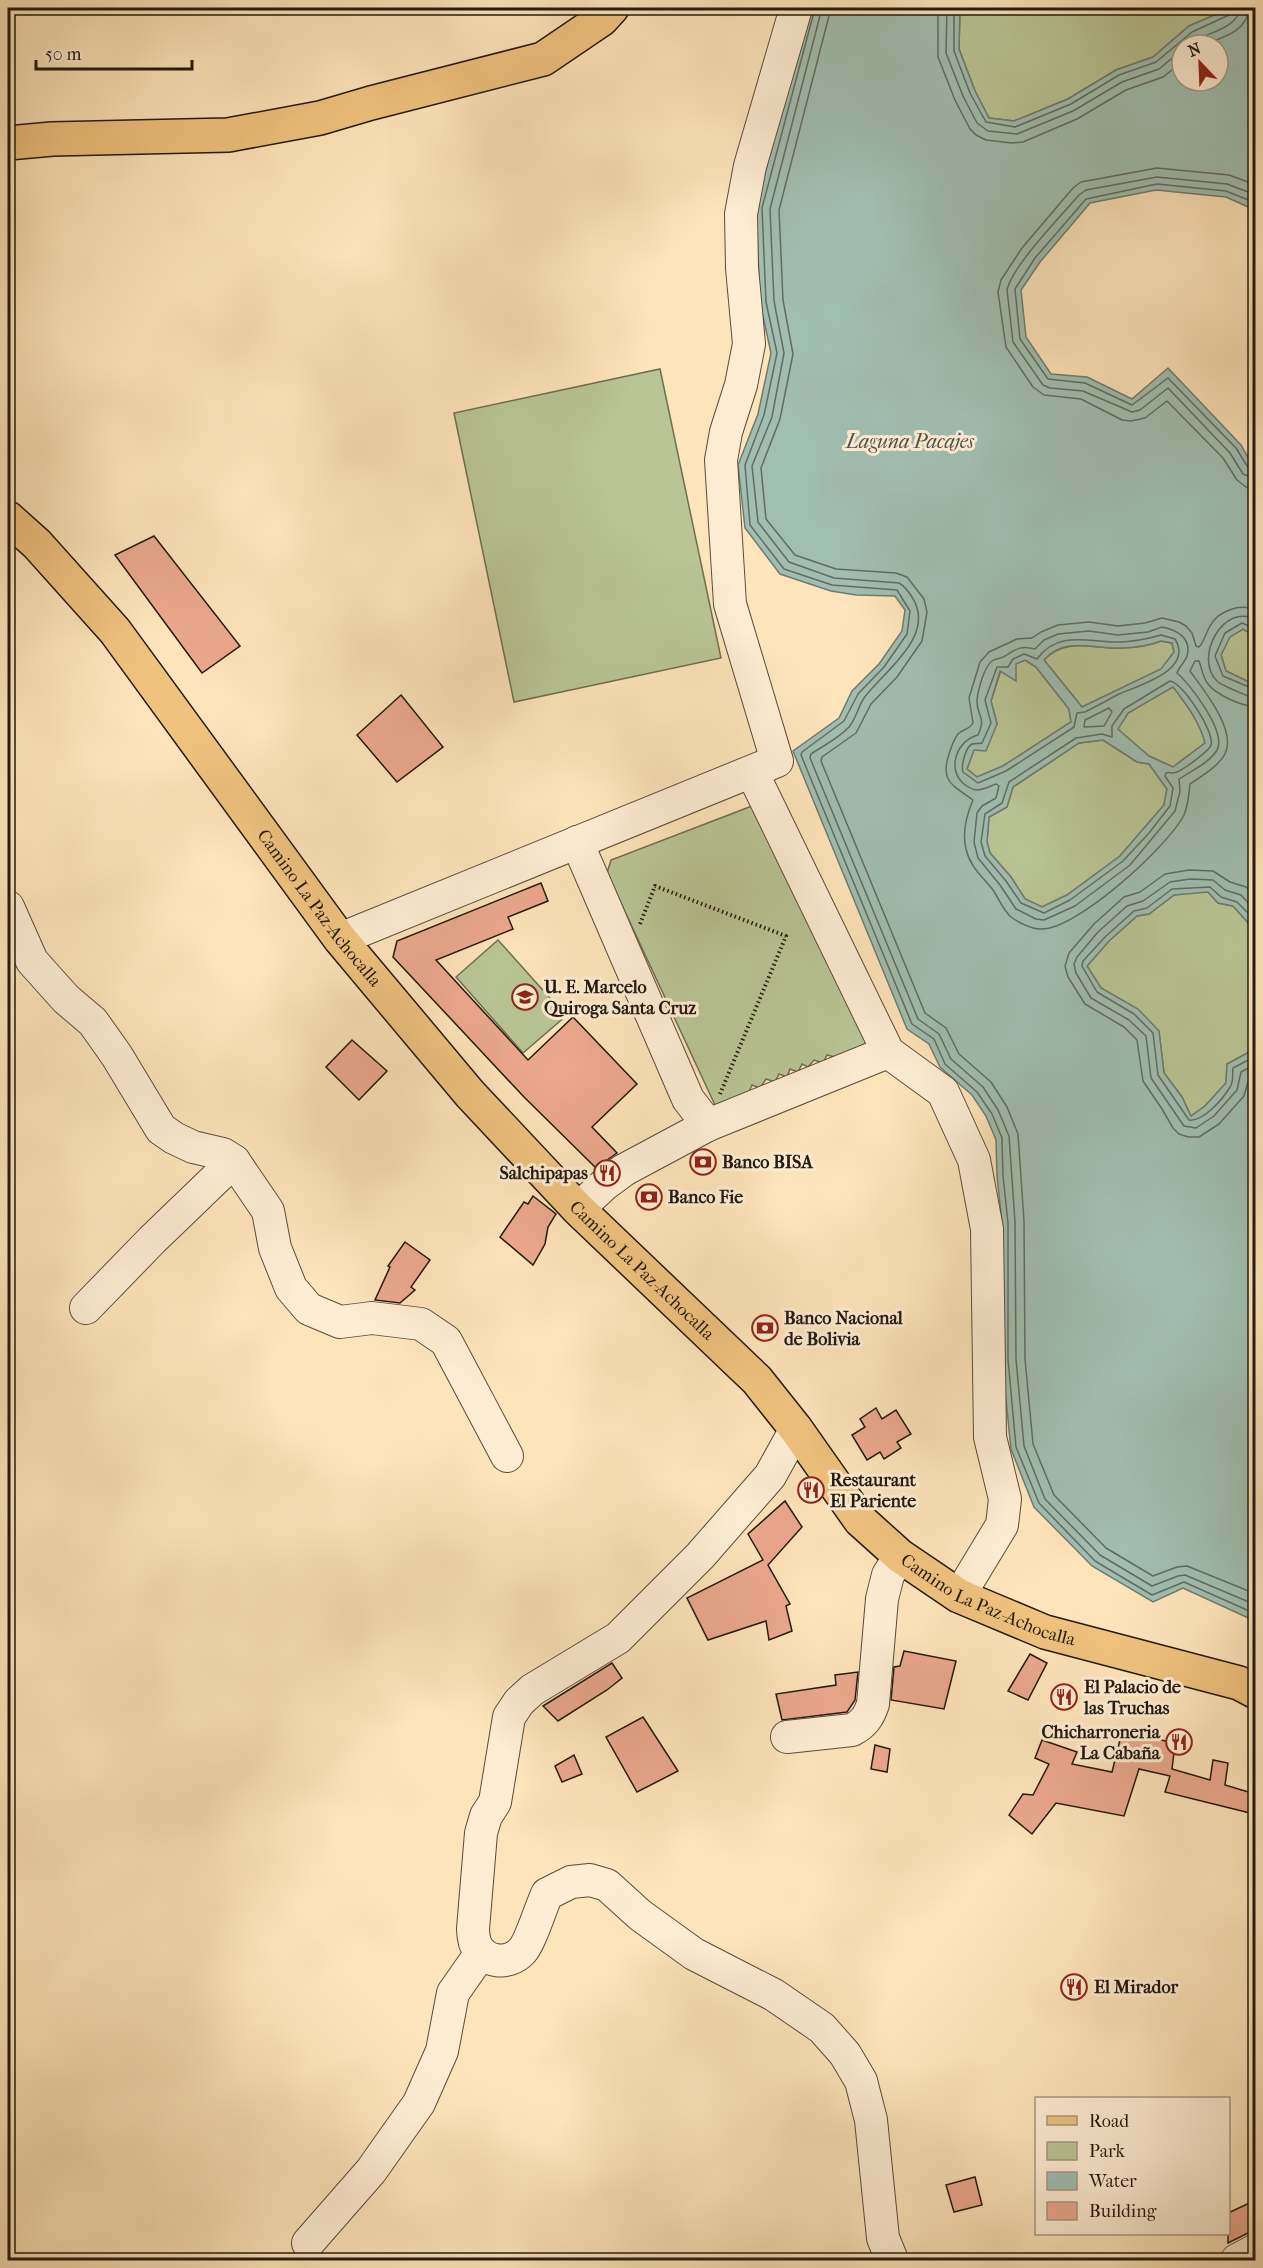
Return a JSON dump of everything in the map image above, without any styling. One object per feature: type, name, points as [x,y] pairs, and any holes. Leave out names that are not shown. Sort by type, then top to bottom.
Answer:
[{"type":"main road","points":[[8,143],[52,139],[228,135],[309,120],[543,60],[602,19],[612,8]]},
{"type":"main road","name":"Camino La Paz-Achocalla","points":[[8,518],[37,544],[115,631],[340,939],[470,1094],[579,1209],[757,1380],[795,1428],[860,1520],[900,1556],[959,1596],[1046,1632],[1239,1683],[1256,1692]]},
{"type":"street","points":[[340,939],[777,761],[730,604],[721,460],[726,432],[741,385],[749,344],[742,268],[741,214],[750,166],[795,8]]},
{"type":"street","points":[[752,772],[888,1052],[943,1092],[974,1160],[987,1229],[990,1437],[1005,1499],[1002,1525],[959,1596]]},
{"type":"street","points":[[577,842],[688,1099],[708,1125]]},
{"type":"street","points":[[8,907],[32,960],[66,999],[93,1022],[117,1056],[161,1129],[193,1148],[223,1154],[234,1161],[268,1211],[275,1248],[283,1268],[291,1287],[309,1309],[340,1322],[372,1318],[421,1324],[446,1341],[507,1456]]},
{"type":"street","points":[[579,1209],[605,1184],[624,1170],[708,1125],[888,1052]]},
{"type":"street","points":[[86,1308],[234,1161]]},
{"type":"street","points":[[795,1428],[770,1476],[700,1556],[618,1638],[532,1690],[519,1702],[509,1717],[495,1802],[486,1816],[482,1833],[473,1929],[475,1943],[481,1953],[492,1961],[511,1960],[524,1950],[547,1894],[571,1882],[590,1880],[607,1885],[640,1915],[694,1954],[774,1995],[822,2028],[845,2054],[861,2081],[871,2120],[883,2238],[892,2260]]},
{"type":"street","points":[[788,1737],[852,1730],[859,1727],[870,1713],[873,1704],[882,1599],[888,1575],[900,1556]]},
{"type":"street","points":[[308,2243],[371,2171],[419,2103],[442,2051],[453,1993],[481,1953]]},
{"type":"street","points":[[1237,2260],[1256,2250]]},
{"type":"path","points":[[640,925],[655,886],[786,936],[719,1095]]},
{"type":"green space","points":[[960,8],[1231,8],[1189,26],[1181,33],[1170,33],[1170,42],[1153,57],[1116,70],[1068,99],[1014,121],[989,118],[975,91],[959,49]]},
{"type":"green space","points":[[660,369],[721,658],[514,702],[454,413]]},
{"type":"green space","points":[[1243,629],[1255,636],[1255,685],[1226,671],[1221,655],[1230,636]]},
{"type":"green space","points":[[1161,641],[1172,643],[1174,652],[1162,669],[1082,707],[1044,660],[1052,653],[1070,646],[1130,648]]},
{"type":"green space","points":[[1025,660],[1036,667],[1069,709],[1071,722],[1003,766],[977,777],[967,769],[974,749],[997,724],[991,701],[1001,670]]},
{"type":"green space","points":[[1173,686],[1196,720],[1205,743],[1173,767],[1149,756],[1117,729],[1128,713]]},
{"type":"green space","points":[[1103,740],[1137,762],[1149,764],[1167,789],[1164,805],[1120,856],[1067,895],[1042,907],[1025,899],[1011,877],[990,853],[987,842],[989,817],[1007,807],[1013,787],[1079,743]]},
{"type":"green space","points":[[765,801],[871,1051],[850,1061],[827,1055],[823,1063],[814,1060],[808,1067],[802,1064],[798,1072],[790,1069],[787,1077],[779,1074],[775,1082],[766,1079],[760,1088],[752,1085],[744,1103],[715,1105],[607,873],[611,860]]},
{"type":"green space","points":[[1208,892],[1218,903],[1233,906],[1255,928],[1255,1049],[1227,1064],[1226,1083],[1205,1106],[1191,1116],[1182,1097],[1164,1073],[1159,1031],[1137,1009],[1101,988],[1087,966],[1109,941],[1137,916],[1149,914],[1174,895]]},
{"type":"green space","points":[[498,940],[566,1016],[523,1053],[456,977]]},
{"type":"water","name":"Laguna Pacajes","points":[[809,8],[960,8],[959,49],[975,91],[989,118],[1014,121],[1068,99],[1116,70],[1153,57],[1170,42],[1170,93],[1230,93],[1230,33],[1181,33],[1189,26],[1231,8],[1255,8],[1255,210],[1226,197],[1156,190],[1090,203],[1040,262],[1021,290],[1026,337],[1051,374],[1087,377],[1132,399],[1168,368],[1241,445],[1255,470],[1255,636],[1243,629],[1230,637],[1221,655],[1226,671],[1255,685],[1255,928],[1233,906],[1218,903],[1208,892],[1174,895],[1149,914],[1137,916],[1109,941],[1087,966],[1101,988],[1138,1009],[1159,1031],[1164,1073],[1182,1097],[1191,1116],[1205,1106],[1226,1083],[1227,1064],[1255,1049],[1255,1621],[1183,1588],[1153,1602],[1092,1566],[1034,1507],[1011,1449],[1002,1360],[1002,1223],[996,1140],[986,1116],[972,1095],[940,1067],[929,1044],[907,1029],[793,751],[839,718],[852,691],[879,664],[902,631],[905,610],[895,596],[856,595],[831,591],[780,574],[745,528],[738,465],[758,414],[771,353],[760,303],[756,207]],"holes":[[[1161,641],[1172,643],[1174,652],[1161,669],[1082,707],[1044,660],[1061,648],[1070,646],[1124,648]],[[1025,660],[1036,667],[1069,709],[1071,722],[1003,766],[977,777],[967,769],[974,750],[986,751],[997,724],[991,701],[1000,671],[1016,681],[1016,664]],[[1173,687],[1188,707],[1205,743],[1173,767],[1149,756],[1118,729],[1128,713]],[[1103,740],[1137,762],[1149,764],[1167,789],[1164,805],[1120,856],[1067,895],[1042,907],[1025,899],[1011,877],[990,853],[987,842],[989,817],[1007,807],[1013,787],[1079,743]]]},
{"type":"building","points":[[154,536],[240,646],[202,673],[115,555]]},
{"type":"building","points":[[401,695],[443,747],[397,782],[357,735]]},
{"type":"building","points":[[541,883],[548,901],[508,917],[513,929],[436,960],[528,1060],[573,1017],[637,1084],[592,1127],[617,1153],[596,1168],[524,1097],[393,957],[397,941]]},
{"type":"building","points":[[352,1040],[387,1071],[359,1100],[326,1067]]},
{"type":"building","points":[[533,1196],[556,1214],[548,1227],[545,1244],[533,1265],[500,1237],[524,1202],[528,1204]]},
{"type":"building","points":[[405,1242],[430,1260],[411,1287],[415,1290],[400,1303],[375,1300],[390,1267],[388,1266]]},
{"type":"building","points":[[876,1408],[882,1419],[896,1410],[911,1434],[897,1442],[901,1448],[884,1459],[880,1452],[867,1460],[852,1435],[865,1427],[860,1419]]},
{"type":"building","points":[[785,1501],[802,1527],[768,1565],[790,1604],[786,1606],[792,1631],[769,1640],[766,1621],[708,1640],[687,1598],[763,1560],[748,1534]]},
{"type":"building","points":[[904,1651],[956,1661],[944,1709],[891,1700],[894,1667],[900,1666]]},
{"type":"building","points":[[1030,1654],[1047,1663],[1028,1700],[1008,1691]]},
{"type":"building","points":[[612,1663],[622,1678],[558,1721],[543,1706]]},
{"type":"building","points":[[858,1672],[855,1700],[847,1712],[782,1720],[776,1694],[836,1685],[835,1675]]},
{"type":"building","points":[[643,1717],[678,1771],[637,1792],[606,1737]]},
{"type":"building","points":[[1123,1728],[1175,1744],[1172,1769],[1210,1780],[1213,1760],[1228,1763],[1225,1785],[1252,1793],[1250,1813],[1165,1792],[1170,1776],[1139,1769],[1124,1816],[1056,1803],[1032,1834],[1009,1815],[1023,1794],[1033,1795],[1049,1764],[1035,1758],[1042,1740],[1077,1752],[1072,1764],[1112,1772]]},
{"type":"building","points":[[875,1745],[890,1749],[887,1772],[871,1769]]},
{"type":"building","points":[[574,1755],[582,1774],[562,1782],[555,1766]]},
{"type":"building","points":[[975,2177],[982,2205],[954,2212],[946,2185]]},
{"type":"building","points":[[1256,2200],[1256,2229],[1228,2243],[1230,2212]]},
{"type":"place","name":"U. E. Marcelo Quiroga Santa Cruz","points":[[525,997]]},
{"type":"place","name":"Banco BISA","points":[[703,1162]]},
{"type":"place","name":"Salchipapas","points":[[607,1173]]},
{"type":"place","name":"Banco Fie","points":[[649,1197]]},
{"type":"place","name":"Banco Nacional de Bolivia","points":[[765,1328]]},
{"type":"place","name":"Restaurant El Pariente","points":[[811,1490]]},
{"type":"place","name":"El Palacio de las Truchas","points":[[1064,1697]]},
{"type":"place","name":"Chicharroneria La Cabaña","points":[[1179,1742]]},
{"type":"place","name":"El Mirador","points":[[1074,1987]]}]
